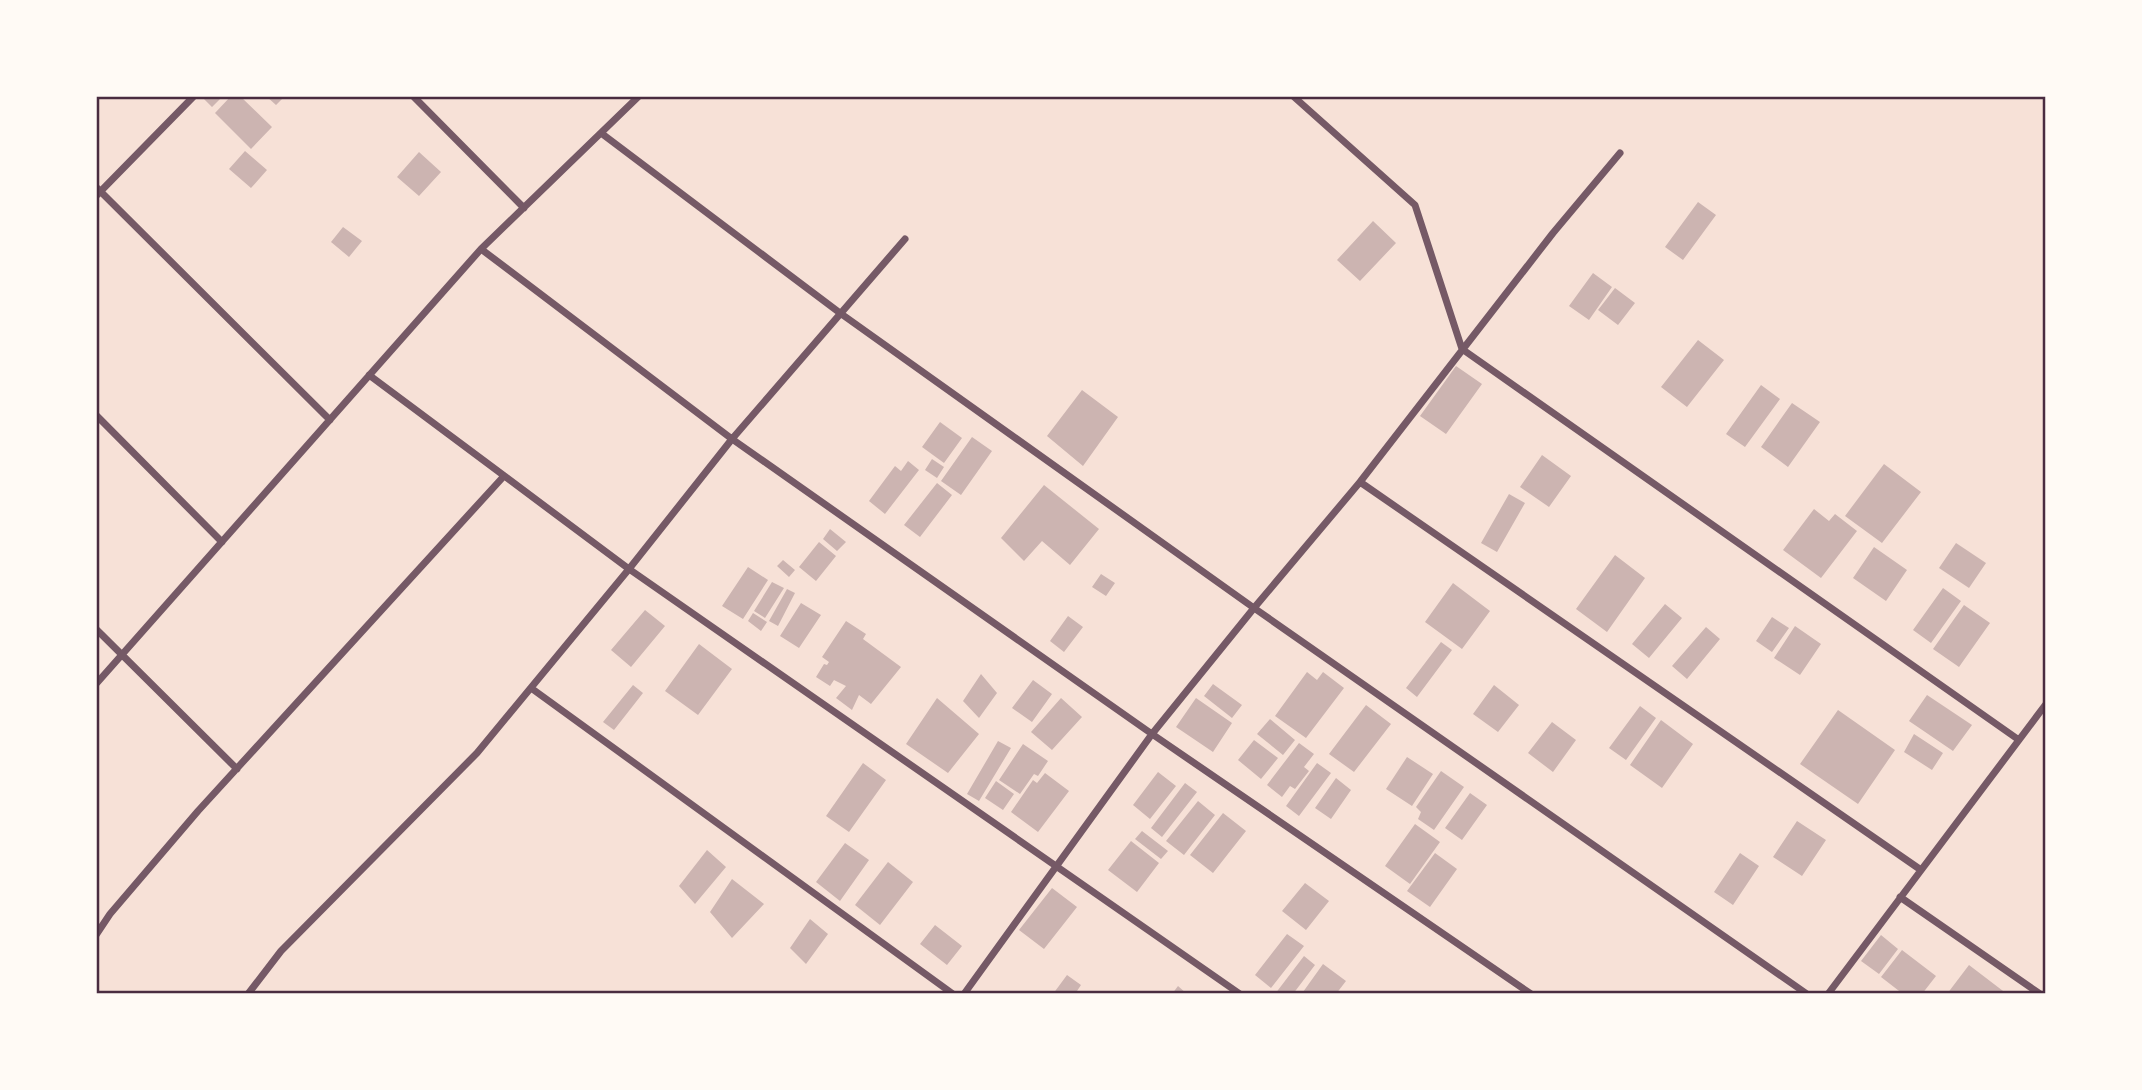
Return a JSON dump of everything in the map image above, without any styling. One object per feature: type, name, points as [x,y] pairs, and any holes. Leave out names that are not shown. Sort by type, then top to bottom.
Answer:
[{"type":"street","points":[[194,96],[98,191],[330,420]]},
{"type":"street","points":[[413,96],[524,208]]},
{"type":"street","points":[[96,684],[481,249],[639,96]]},
{"type":"street","points":[[1293,96],[1415,205],[1462,349],[2019,740]]},
{"type":"street","points":[[601,133],[840,313],[1254,608],[1807,994]]},
{"type":"street","points":[[964,994],[1152,734],[1360,482],[1553,233],[1620,153]]},
{"type":"street","points":[[248,994],[281,951],[477,753],[732,439],[905,239]]},
{"type":"street","points":[[481,249],[732,439],[1152,734],[1531,994]]},
{"type":"street","points":[[369,375],[629,569],[1240,994]]},
{"type":"street","points":[[96,415],[222,542]]},
{"type":"street","points":[[96,935],[110,914],[237,769],[504,477]]},
{"type":"street","points":[[1360,482],[1921,870]]},
{"type":"street","points":[[96,629],[237,769]]},
{"type":"street","points":[[531,688],[953,994]]},
{"type":"street","points":[[1828,994],[2046,704]]},
{"type":"street","points":[[1900,897],[2040,994]]},
{"type":"building","points":[[223,96],[212,107],[203,98]]},
{"type":"building","points":[[231,96],[240,96],[272,127],[251,149],[215,113]]},
{"type":"building","points":[[266,96],[285,96],[276,105]]},
{"type":"building","points":[[245,151],[267,170],[251,188],[229,169]]},
{"type":"building","points":[[419,152],[441,172],[419,196],[397,177]]},
{"type":"building","points":[[1698,202],[1716,215],[1683,260],[1665,247]]},
{"type":"building","points":[[1373,221],[1396,243],[1360,281],[1337,260]]},
{"type":"building","points":[[343,227],[362,241],[349,257],[331,242]]},
{"type":"building","points":[[1593,273],[1612,287],[1589,320],[1569,306]]},
{"type":"building","points":[[1615,288],[1635,303],[1618,325],[1598,310]]},
{"type":"building","points":[[1698,340],[1724,360],[1687,407],[1661,387]]},
{"type":"building","points":[[1456,366],[1482,384],[1446,434],[1420,416]]},
{"type":"building","points":[[1761,385],[1780,399],[1745,447],[1726,434]]},
{"type":"building","points":[[1082,390],[1118,417],[1083,466],[1047,436]]},
{"type":"building","points":[[1792,403],[1820,422],[1788,467],[1761,447]]},
{"type":"building","points":[[940,422],[962,438],[944,463],[922,447]]},
{"type":"building","points":[[972,437],[992,451],[961,495],[941,481]]},
{"type":"building","points":[[1542,455],[1571,476],[1549,507],[1520,487]]},
{"type":"building","points":[[932,459],[944,467],[937,478],[925,470]]},
{"type":"building","points":[[908,461],[919,470],[885,514],[869,501],[895,466],[901,471]]},
{"type":"building","points":[[1884,464],[1921,492],[1882,543],[1845,516]]},
{"type":"building","points":[[937,483],[952,495],[920,537],[904,525]]},
{"type":"building","points":[[1044,485],[1099,529],[1070,565],[1042,541],[1024,561],[1001,538]]},
{"type":"building","points":[[1509,494],[1525,503],[1497,552],[1481,543]]},
{"type":"building","points":[[1814,509],[1829,521],[1835,514],[1857,531],[1821,578],[1783,550]]},
{"type":"building","points":[[830,529],[846,542],[837,551],[823,539]]},
{"type":"building","points":[[819,542],[836,556],[816,581],[799,567]]},
{"type":"building","points":[[1956,543],[1986,563],[1969,588],[1939,568]]},
{"type":"building","points":[[1874,547],[1907,570],[1886,601],[1853,578]]},
{"type":"building","points":[[1615,555],[1645,578],[1607,632],[1576,609]]},
{"type":"building","points":[[783,560],[795,570],[789,577],[777,566]]},
{"type":"building","points":[[748,567],[768,580],[743,619],[722,606]]},
{"type":"building","points":[[1101,574],[1115,583],[1106,596],[1092,587]]},
{"type":"building","points":[[772,582],[784,588],[765,618],[754,611]]},
{"type":"building","points":[[1453,583],[1490,611],[1462,649],[1425,622]]},
{"type":"building","points":[[1943,588],[1961,601],[1931,643],[1913,630]]},
{"type":"building","points":[[787,589],[795,593],[778,626],[769,621]]},
{"type":"building","points":[[801,603],[821,615],[799,648],[780,636]]},
{"type":"building","points":[[1665,604],[1682,618],[1649,658],[1632,644]]},
{"type":"building","points":[[1964,605],[1990,623],[1959,667],[1933,649]]},
{"type":"building","points":[[645,610],[665,626],[631,667],[611,650]]},
{"type":"building","points":[[753,613],[767,622],[761,631],[748,621]]},
{"type":"building","points":[[1068,616],[1083,627],[1064,652],[1050,641]]},
{"type":"building","points":[[1772,617],[1789,628],[1772,652],[1756,641]]},
{"type":"building","points":[[846,621],[866,634],[863,639],[901,667],[871,704],[859,695],[852,710],[836,698],[846,686],[834,680],[830,686],[816,677],[824,664],[829,662],[822,657]]},
{"type":"building","points":[[1795,626],[1821,644],[1800,675],[1774,658]]},
{"type":"building","points":[[1706,627],[1720,639],[1687,679],[1672,666]]},
{"type":"building","points":[[1441,642],[1452,650],[1417,697],[1406,688]]},
{"type":"building","points":[[699,644],[732,669],[698,715],[665,691]]},
{"type":"building","points":[[1307,672],[1317,680],[1323,672],[1344,688],[1306,738],[1275,716]]},
{"type":"building","points":[[981,674],[997,693],[979,718],[963,701]]},
{"type":"building","points":[[1033,680],[1052,694],[1032,722],[1012,708]]},
{"type":"building","points":[[1213,684],[1242,705],[1232,718],[1204,696]]},
{"type":"building","points":[[633,685],[643,693],[614,730],[603,722]]},
{"type":"building","points":[[1494,685],[1519,705],[1498,732],[1473,714]]},
{"type":"building","points":[[1927,695],[1972,725],[1953,751],[1909,721]]},
{"type":"building","points":[[937,698],[979,734],[948,773],[906,744]]},
{"type":"building","points":[[1061,698],[1082,717],[1052,750],[1031,732]]},
{"type":"building","points":[[1196,698],[1232,723],[1213,752],[1176,727]]},
{"type":"building","points":[[1366,705],[1391,724],[1354,772],[1329,754]]},
{"type":"building","points":[[1640,706],[1656,718],[1626,760],[1609,748]]},
{"type":"building","points":[[1838,710],[1895,750],[1858,804],[1800,764]]},
{"type":"building","points":[[1270,719],[1295,740],[1283,755],[1257,734]]},
{"type":"building","points":[[1661,720],[1693,744],[1662,788],[1630,765]]},
{"type":"building","points":[[1552,722],[1576,740],[1553,772],[1528,753]]},
{"type":"building","points":[[1914,734],[1943,753],[1932,770],[1904,752]]},
{"type":"building","points":[[1254,740],[1278,758],[1261,779],[1238,760]]},
{"type":"building","points":[[998,741],[1011,748],[979,801],[967,794]]},
{"type":"building","points":[[1299,743],[1314,754],[1304,767],[1309,771],[1295,789],[1290,786],[1282,797],[1267,785]]},
{"type":"building","points":[[1023,744],[1048,761],[1038,776],[1034,774],[1020,794],[999,780]]},
{"type":"building","points":[[1407,757],[1433,774],[1412,806],[1386,789]]},
{"type":"building","points":[[863,763],[886,780],[849,832],[826,816]]},
{"type":"building","points":[[1317,763],[1331,773],[1299,816],[1286,806]]},
{"type":"building","points":[[1441,771],[1464,787],[1434,830],[1418,819],[1421,812],[1416,807]]},
{"type":"building","points":[[1158,772],[1176,786],[1150,819],[1133,805]]},
{"type":"building","points":[[1045,773],[1069,791],[1038,832],[1011,812],[1033,780],[1037,783]]},
{"type":"building","points":[[1336,778],[1351,790],[1331,819],[1315,808]]},
{"type":"building","points":[[996,781],[1014,794],[1003,810],[985,798]]},
{"type":"building","points":[[1185,783],[1197,792],[1162,837],[1151,828]]},
{"type":"building","points":[[1470,793],[1487,805],[1462,840],[1445,828]]},
{"type":"building","points":[[1198,801],[1215,815],[1184,855],[1166,841]]},
{"type":"building","points":[[1223,813],[1246,831],[1213,873],[1190,855]]},
{"type":"building","points":[[1797,821],[1826,840],[1802,876],[1773,857]]},
{"type":"building","points":[[1415,824],[1440,842],[1410,884],[1385,866]]},
{"type":"building","points":[[1142,831],[1168,851],[1161,859],[1135,839]]},
{"type":"building","points":[[1131,841],[1159,863],[1137,892],[1108,870]]},
{"type":"building","points":[[845,843],[869,860],[840,901],[816,882]]},
{"type":"building","points":[[707,850],[726,867],[695,904],[679,886]]},
{"type":"building","points":[[1435,853],[1457,869],[1430,907],[1407,891]]},
{"type":"building","points":[[1740,853],[1759,866],[1733,905],[1714,892]]},
{"type":"building","points":[[888,862],[913,882],[880,925],[855,905]]},
{"type":"building","points":[[732,879],[764,904],[732,938],[710,912]]},
{"type":"building","points":[[1305,883],[1329,901],[1306,930],[1282,911]]},
{"type":"building","points":[[1052,888],[1077,907],[1044,949],[1019,930]]},
{"type":"building","points":[[810,919],[828,934],[806,964],[790,948]]},
{"type":"building","points":[[935,925],[962,946],[947,965],[920,944]]},
{"type":"building","points":[[1287,934],[1304,946],[1271,988],[1255,975]]},
{"type":"building","points":[[1881,935],[1898,949],[1879,974],[1861,961]]},
{"type":"building","points":[[1902,950],[1936,976],[1922,994],[1903,994],[1881,977]]},
{"type":"building","points":[[1304,956],[1315,965],[1293,994],[1275,994]]},
{"type":"building","points":[[1323,964],[1346,981],[1336,994],[1305,994],[1303,992]]},
{"type":"building","points":[[1969,965],[2007,994],[1947,994]]},
{"type":"building","points":[[1067,975],[1081,985],[1075,994],[1053,994]]},
{"type":"building","points":[[1178,986],[1187,994],[1172,994]]}]
